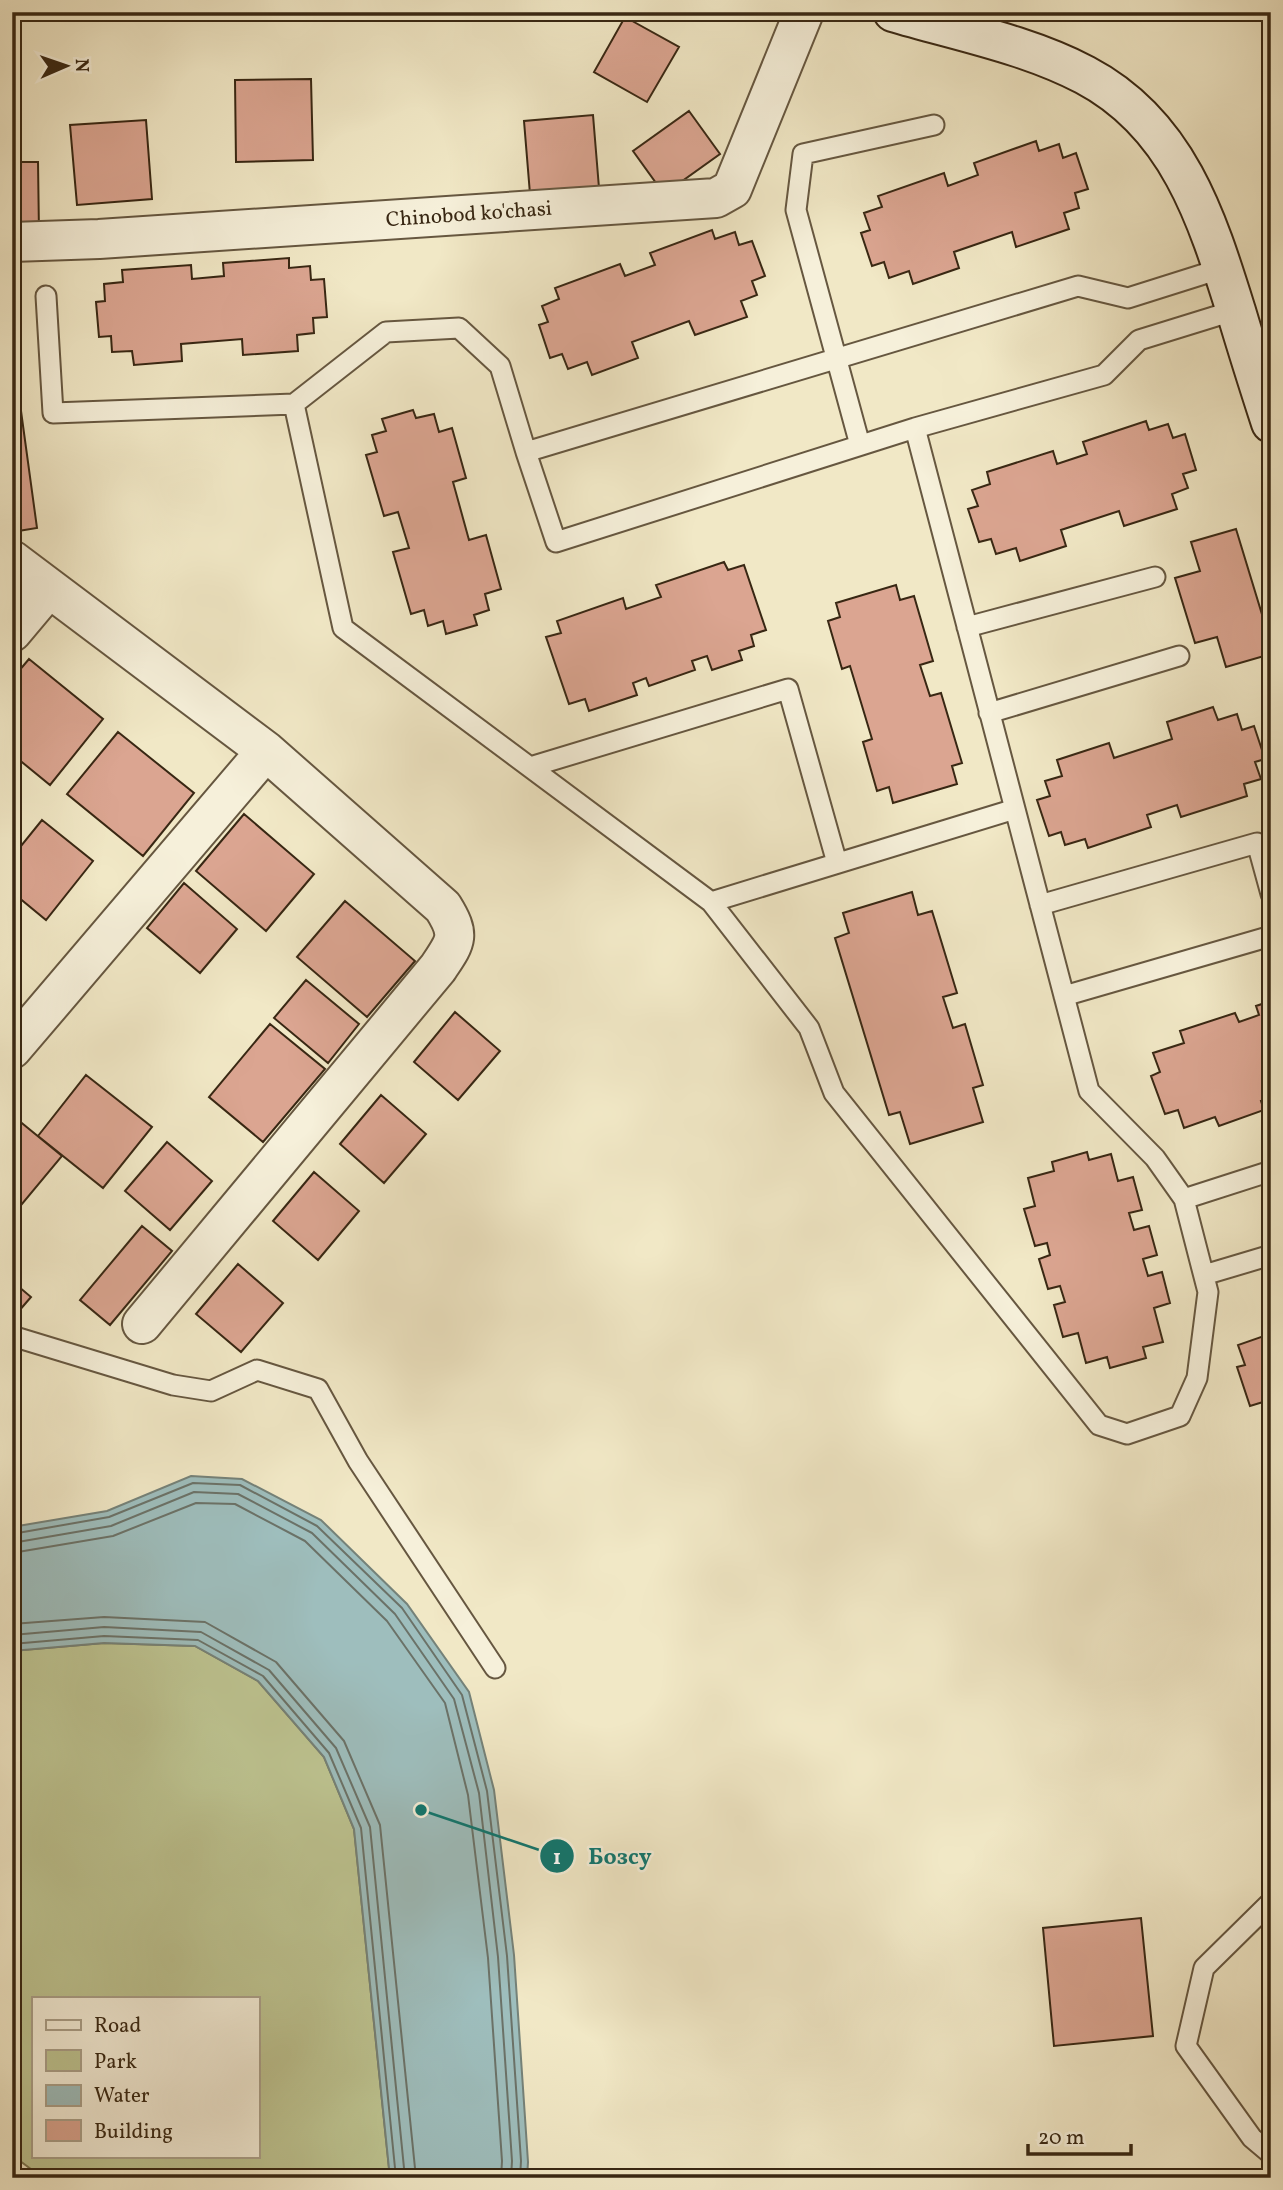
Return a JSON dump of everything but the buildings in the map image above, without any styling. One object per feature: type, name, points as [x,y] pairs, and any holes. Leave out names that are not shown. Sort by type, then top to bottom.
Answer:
[{"type":"street","name":"Chinobod ko'chasi","points":[[12,242],[99,239],[716,198],[732,189],[804,12]]},
{"type":"street","points":[[893,12],[1023,49],[1086,76],[1116,96],[1154,132],[1183,173],[1205,217],[1271,423]]},
{"type":"street","points":[[12,560],[266,751],[443,907],[456,934],[450,951],[438,968],[142,1324]]},
{"type":"street","points":[[12,632],[49,588]]},
{"type":"street","points":[[12,1049],[266,751]]},
{"type":"lane","points":[[860,446],[796,210],[803,154],[934,125]]},
{"type":"lane","points":[[526,452],[1078,286],[1128,298],[1223,268]]},
{"type":"lane","points":[[47,296],[53,412],[294,404],[386,332],[459,328],[500,366],[556,542],[915,428],[1104,375],[1139,340],[1236,310]]},
{"type":"lane","points":[[294,404],[343,628],[711,902],[809,1028],[834,1093],[1099,1425],[1127,1434],[1180,1416],[1197,1378],[1208,1292],[1184,1199],[1155,1158],[1089,1091],[915,428]]},
{"type":"lane","points":[[967,627],[1154,577]]},
{"type":"lane","points":[[989,713],[1179,656]]},
{"type":"lane","points":[[530,767],[788,689],[837,863]]},
{"type":"lane","points":[[711,902],[1015,809]]},
{"type":"lane","points":[[1040,905],[1257,844],[1271,894]]},
{"type":"lane","points":[[1064,996],[1271,936]]},
{"type":"lane","points":[[1184,1199],[1271,1171]]},
{"type":"lane","points":[[1204,1275],[1271,1255]]},
{"type":"lane","points":[[12,1336],[173,1385],[211,1391],[257,1370],[318,1389],[358,1461],[495,1668]]},
{"type":"lane","points":[[1271,1902],[1204,1968],[1186,2046],[1252,2138],[1271,2154]]},
{"type":"green space","points":[[104,1643],[195,1646],[258,1681],[324,1757],[354,1829],[390,2178],[43,2178],[12,2155],[12,1651]]},
{"type":"water","points":[[191,1476],[242,1479],[321,1520],[407,1604],[469,1692],[494,1790],[514,1955],[527,2178],[390,2178],[354,1829],[324,1757],[258,1681],[195,1646],[104,1643],[12,1651],[12,1527],[107,1511]]},
{"type":"place","name":"Бозсу","points":[[421,1810]]}]
